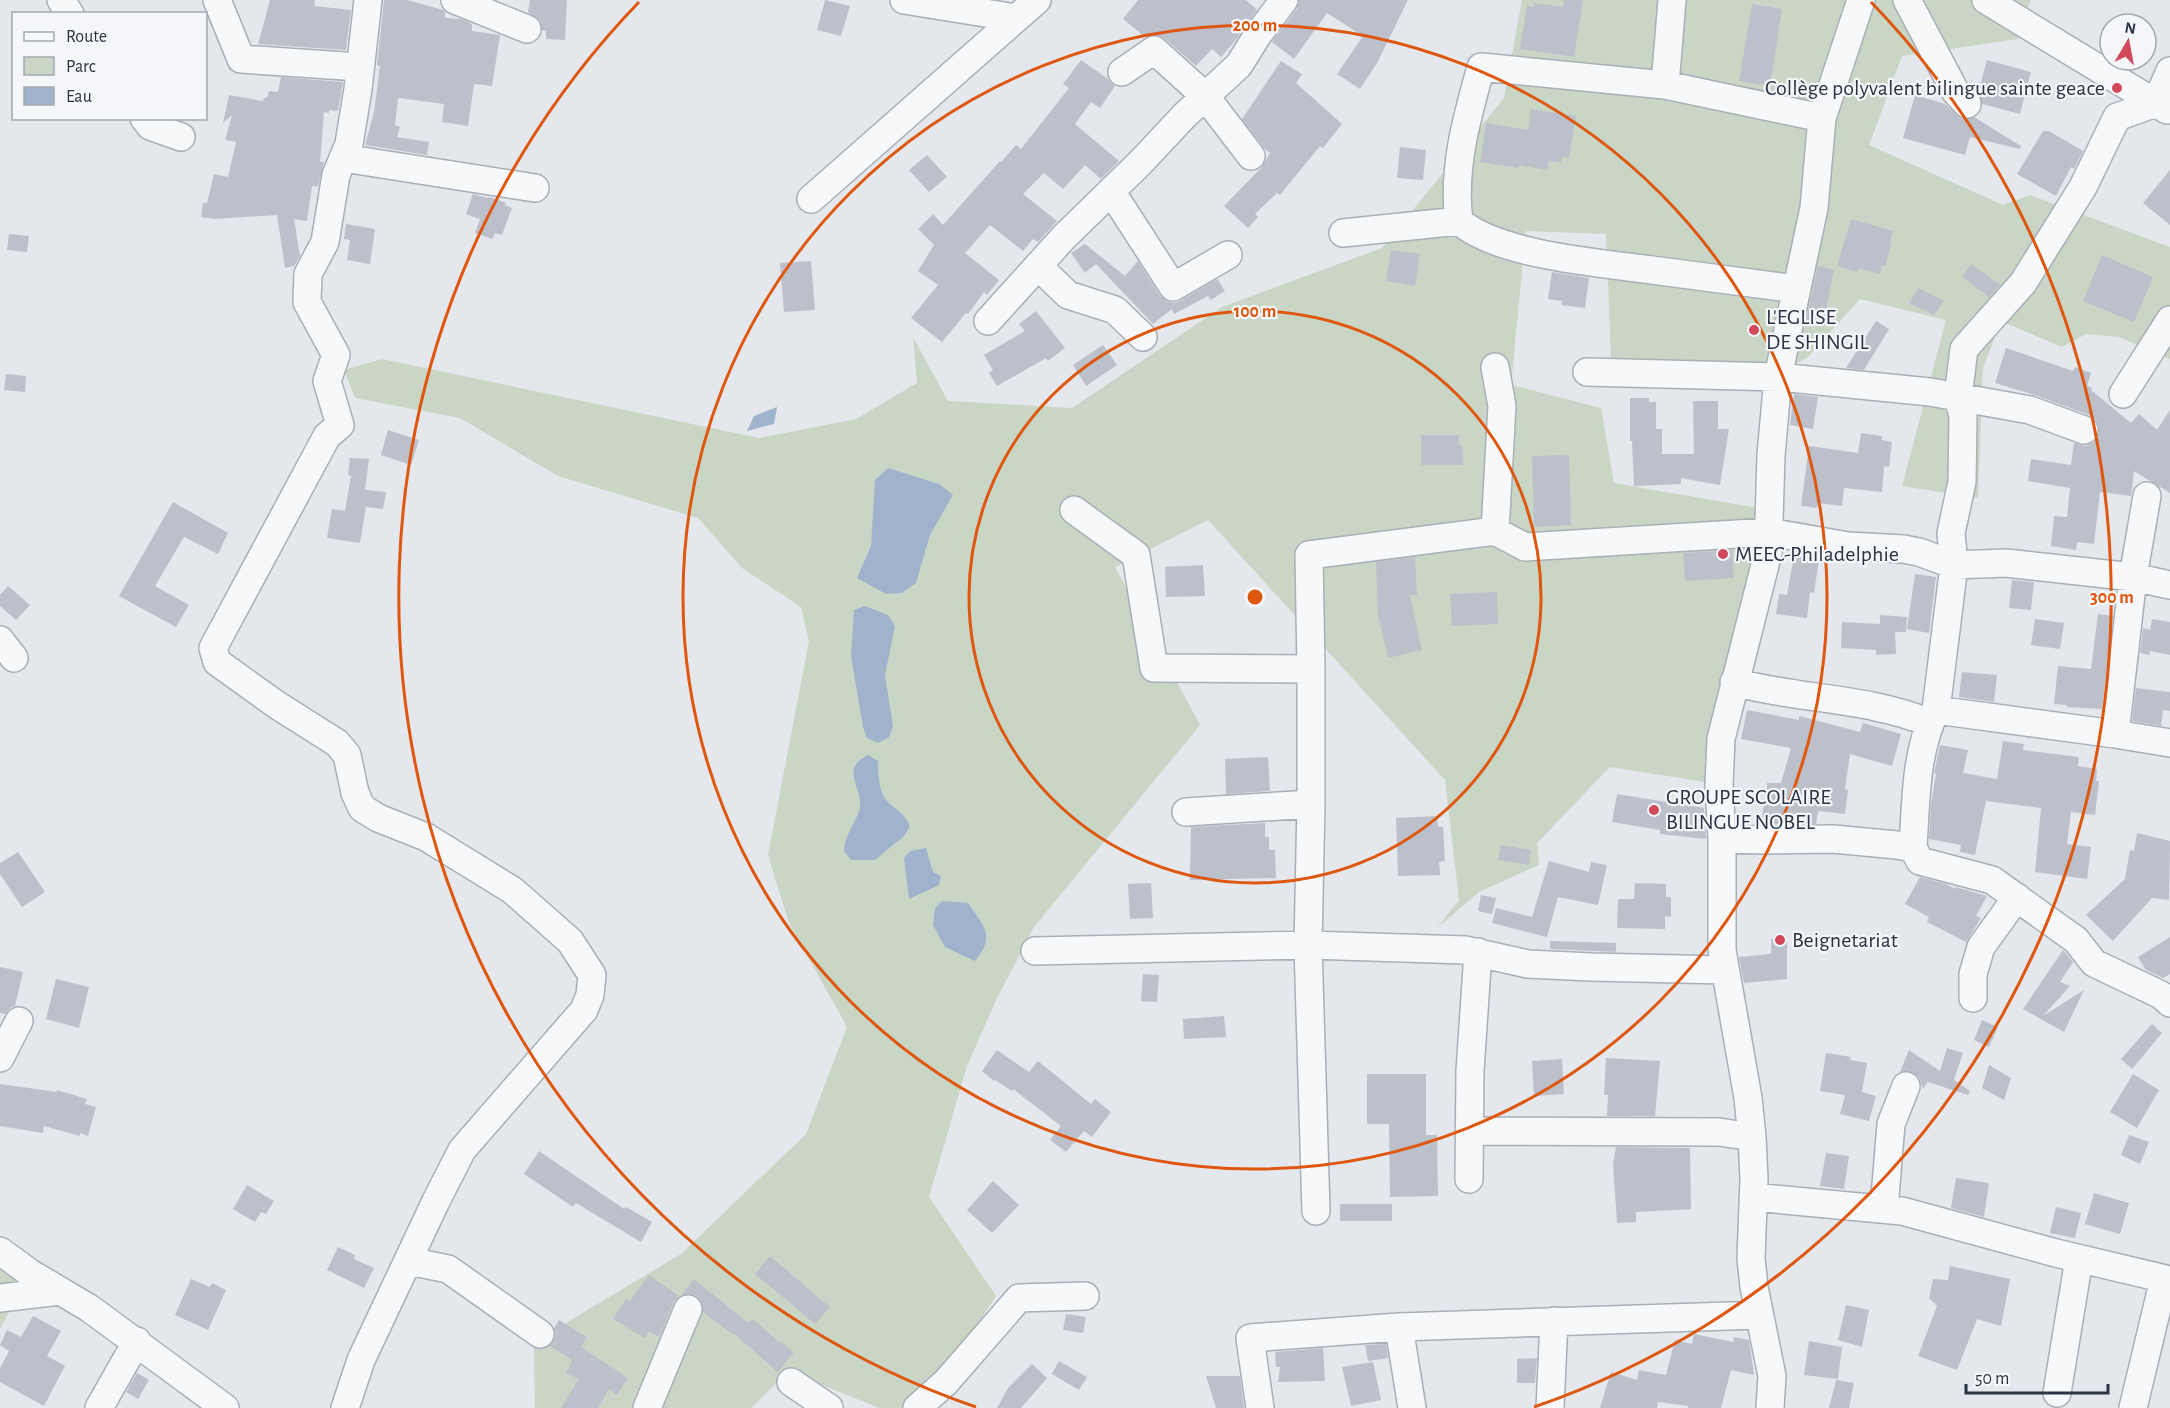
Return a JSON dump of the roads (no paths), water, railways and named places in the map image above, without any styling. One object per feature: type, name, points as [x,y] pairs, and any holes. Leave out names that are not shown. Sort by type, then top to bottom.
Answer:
[{"type":"street","points":[[217,0],[241,59],[359,67]]},
{"type":"street","points":[[345,1408],[361,1360],[462,1150],[584,1010],[590,995],[592,975],[570,941],[512,890],[426,837],[378,818],[362,808],[355,793],[347,755],[337,743],[217,662],[213,648],[327,436],[340,425],[327,381],[336,355],[307,302],[308,274],[325,242],[336,174],[349,144],[368,0]]},
{"type":"street","points":[[455,0],[527,29]]},
{"type":"street","points":[[904,0],[1016,18]]},
{"type":"street","points":[[811,199],[1037,0]]},
{"type":"street","points":[[988,321],[1064,237],[1204,96],[1239,65],[1284,0]]},
{"type":"street","points":[[1665,84],[1672,0]]},
{"type":"street","points":[[1770,1408],[1772,1376],[1759,1315],[1751,1258],[1752,1137],[1748,1098],[1722,950],[1722,839],[1719,785],[1721,739],[1768,553],[1771,454],[1778,377],[1814,208],[1822,118],[1861,0]]},
{"type":"street","points":[[1907,0],[1955,91],[1967,104]]},
{"type":"street","points":[[2000,4],[2163,108]]},
{"type":"street","points":[[1122,72],[1154,50],[1204,96],[1251,156]]},
{"type":"street","points":[[1796,289],[1560,258],[1494,241],[1468,229],[1459,221],[1456,197],[1460,158],[1466,121],[1481,67],[1665,84],[1822,118]]},
{"type":"street","points":[[2163,108],[2170,71]]},
{"type":"street","points":[[2163,108],[2117,117],[2083,187],[2023,283],[1964,349],[1958,397],[1963,416],[1962,482],[1951,533],[1954,565],[1933,716],[1920,763],[1913,848],[1920,861],[1992,880],[2076,940],[2094,963],[2161,995],[2170,1003]]},
{"type":"street","points":[[146,120],[150,126],[181,137]]},
{"type":"street","points":[[343,158],[535,188]]},
{"type":"street","points":[[1112,191],[1173,287],[1228,255]]},
{"type":"street","points":[[1343,233],[1459,221]]},
{"type":"street","points":[[1038,266],[1068,295],[1115,310],[1143,337]]},
{"type":"street","points":[[2124,394],[2170,320]]},
{"type":"street","points":[[1495,531],[1502,406],[1496,368]]},
{"type":"street","points":[[1587,372],[1778,377],[1930,392],[2030,410],[2084,430]]},
{"type":"street","points":[[2115,734],[2133,577],[2147,496]]},
{"type":"street","points":[[1074,510],[1136,555],[1154,668],[1311,669]]},
{"type":"street","points":[[1316,1211],[1308,945],[1311,804],[1309,555],[1495,531],[1525,547],[1769,531],[1848,546],[1919,552],[1954,565],[2006,563],[2133,577],[2170,585]]},
{"type":"street","points":[[1734,682],[1764,689],[1933,716],[2115,734],[2170,743]]},
{"type":"street","points":[[1186,812],[1311,804]]},
{"type":"street","points":[[1722,839],[1833,839],[1913,848]]},
{"type":"street","points":[[1973,998],[1973,974],[1980,947],[2017,897]]},
{"type":"street","points":[[1035,951],[1308,945],[1465,950],[1528,964],[1592,968],[1724,970]]},
{"type":"street","points":[[1469,1179],[1470,1071],[1478,952]]},
{"type":"street","points":[[0,1058],[19,1021]]},
{"type":"street","points":[[1884,1209],[1891,1124],[1906,1086]]},
{"type":"street","points":[[1469,1131],[1719,1132],[1752,1137]]},
{"type":"street","points":[[1753,1197],[1902,1211],[2079,1259],[2167,1280],[2133,1408]]},
{"type":"street","points":[[0,1251],[30,1273],[89,1308],[137,1341],[225,1408]]},
{"type":"street","points":[[2057,1393],[2079,1259]]},
{"type":"street","points":[[409,1261],[448,1269],[540,1334]]},
{"type":"street","points":[[0,1298],[60,1291]]},
{"type":"street","points":[[917,1408],[946,1382],[1019,1298],[1085,1296]]},
{"type":"street","points":[[647,1408],[688,1309]]},
{"type":"street","points":[[1260,1408],[1250,1338],[1399,1327],[1759,1315]]},
{"type":"street","points":[[1550,1408],[1554,1321]]},
{"type":"street","points":[[1399,1327],[1412,1408]]},
{"type":"street","points":[[99,1408],[137,1341]]},
{"type":"street","points":[[791,1382],[829,1408]]},
{"type":"water","points":[[777,407],[774,424],[747,431],[754,416]]},
{"type":"water","points":[[888,468],[939,484],[953,495],[930,535],[916,583],[902,593],[886,594],[857,578],[871,546],[875,480]]},
{"type":"water","points":[[865,606],[888,615],[895,626],[885,675],[893,726],[889,737],[878,743],[867,738],[863,727],[851,656],[854,610]]},
{"type":"water","points":[[868,755],[878,761],[879,782],[884,796],[902,814],[910,826],[904,836],[875,860],[851,860],[844,851],[845,844],[860,806],[853,772],[855,766]]},
{"type":"water","points":[[926,848],[933,872],[941,876],[939,885],[909,899],[904,858],[910,851]]},
{"type":"water","points":[[942,901],[968,903],[983,925],[985,944],[975,961],[945,947],[933,925],[935,908]]},
{"type":"place","name":"Collège polyvalent bilingue sainte geace","points":[[2117,88]]},
{"type":"place","name":"L'EGLISE DE SHINGIL","points":[[1754,330]]},
{"type":"place","name":"MEEC-Philadelphie","points":[[1723,554]]},
{"type":"place","name":"GROUPE SCOLAIRE BILINGUE NOBEL","points":[[1654,810]]},
{"type":"place","name":"Beignetariat","points":[[1780,940]]}]
